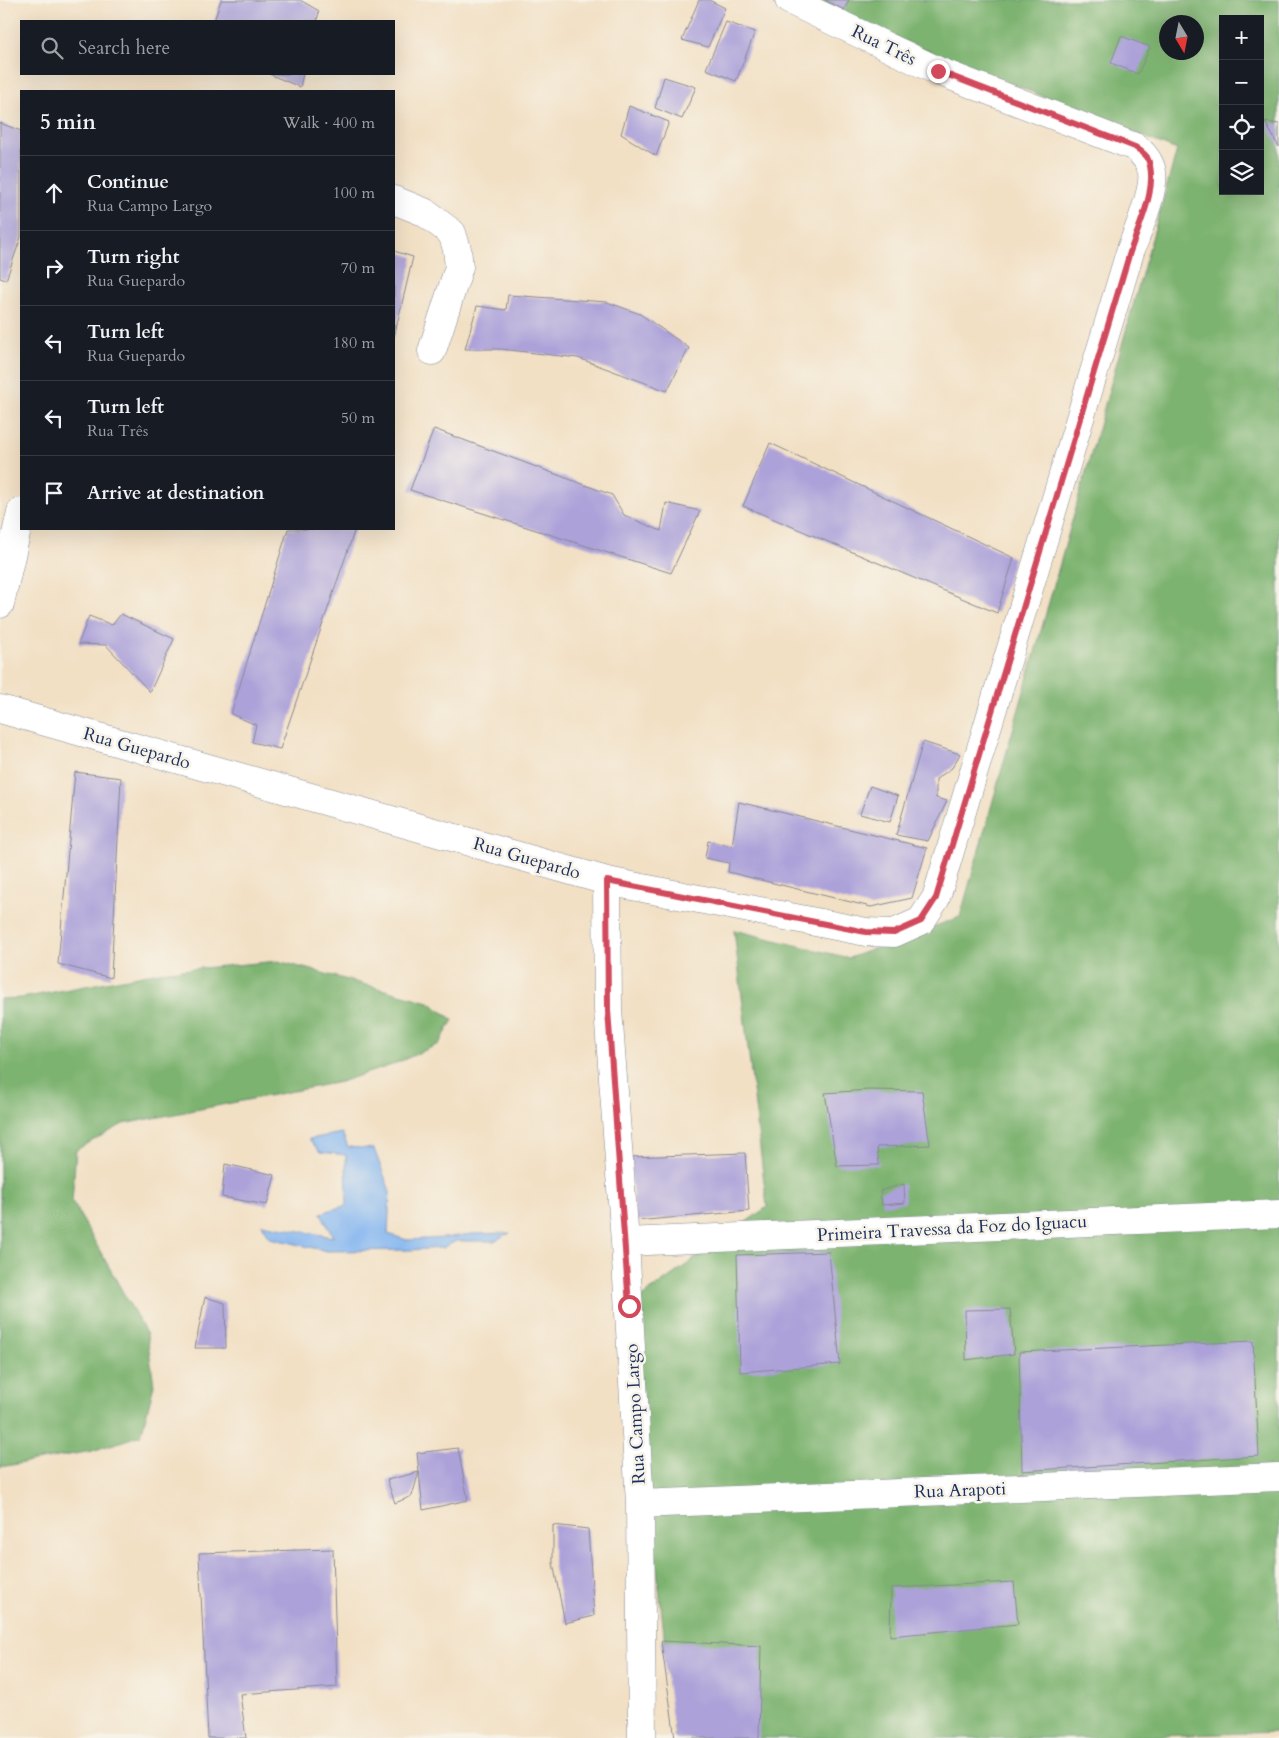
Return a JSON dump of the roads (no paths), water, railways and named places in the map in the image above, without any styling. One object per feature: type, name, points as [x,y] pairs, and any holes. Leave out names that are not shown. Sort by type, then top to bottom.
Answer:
[{"type":"street","name":"Rua Três","points":[[789,0],[938,71],[1108,135],[1135,147],[1146,156]]},
{"type":"street","name":"Rua Guepardo","points":[[0,709],[607,881],[866,932],[894,933],[921,921],[936,898],[1130,252],[1149,197],[1152,173],[1146,156]]},
{"type":"street","points":[[395,200],[424,212],[452,233],[458,249],[459,267],[432,351]]},
{"type":"street","points":[[0,604],[20,516]]},
{"type":"street","name":"Rua Campo Largo","points":[[607,881],[608,1010],[625,1242],[640,1504],[642,1738]]},
{"type":"street","name":"Primeira Travessa da Foz do Iguacu","points":[[625,1242],[1279,1214]]},
{"type":"street","name":"Rua Arapoti","points":[[640,1504],[1279,1477]]},
{"type":"water","points":[[342,1133],[348,1147],[374,1149],[390,1191],[388,1234],[407,1240],[471,1234],[510,1233],[494,1241],[456,1241],[443,1248],[410,1250],[327,1251],[270,1238],[262,1224],[333,1237],[321,1213],[347,1205],[346,1155],[320,1152],[309,1139]]}]
